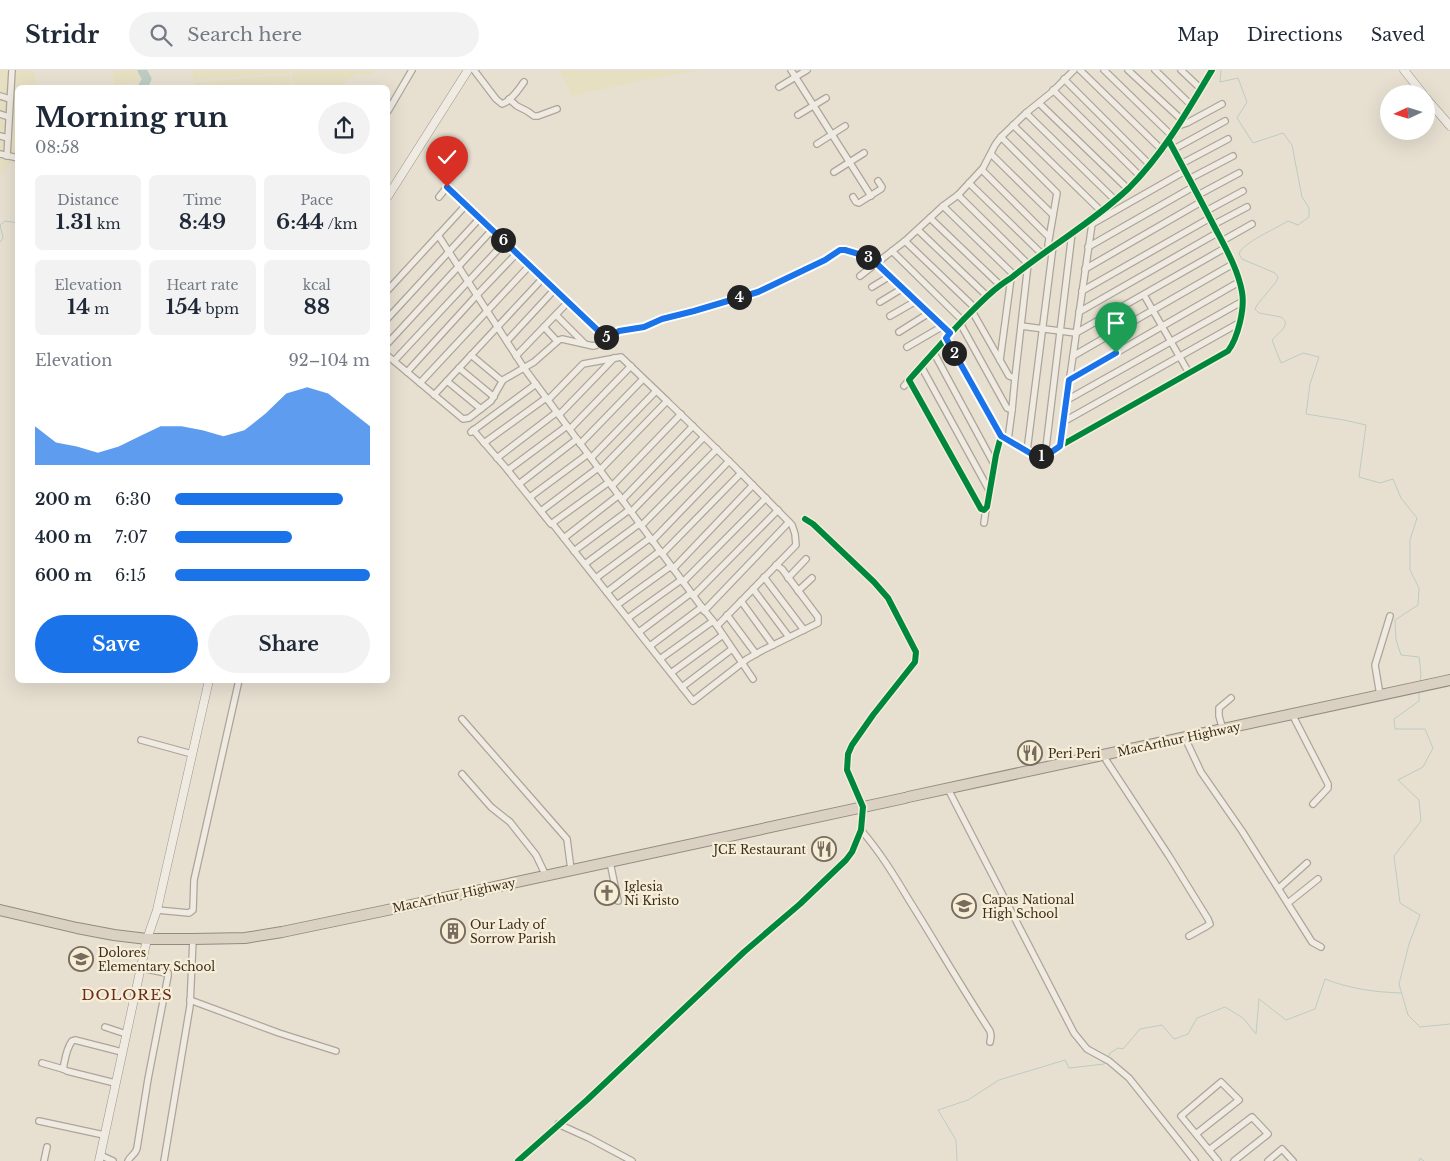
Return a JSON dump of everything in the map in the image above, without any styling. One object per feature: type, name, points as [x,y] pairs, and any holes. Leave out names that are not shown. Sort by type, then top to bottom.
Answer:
[{"type":"highway","name":"MacArthur Highway","points":[[0,910],[77,928],[147,939],[245,938],[282,932],[546,876],[1450,680]]},
{"type":"highway","points":[[1069,763],[1088,764],[1154,750],[1167,742]]},
{"type":"street","points":[[7,156],[12,70]]},
{"type":"street","points":[[390,108],[412,70]]},
{"type":"street","points":[[390,193],[468,70]]},
{"type":"street","points":[[474,70],[499,102],[504,103],[524,82]]},
{"type":"street","points":[[791,70],[871,196]]},
{"type":"street","points":[[779,87],[807,70]]},
{"type":"street","points":[[860,276],[905,241],[943,206],[958,195],[982,170],[1001,137],[1074,70]]},
{"type":"street","points":[[1080,70],[1162,150]]},
{"type":"street","points":[[390,358],[463,419],[469,418],[491,401],[502,381],[534,362],[562,339],[593,346],[619,331],[644,327],[662,319],[758,292],[825,260],[840,250],[845,250],[878,262],[890,276],[943,326],[1001,436],[1035,456],[1045,456],[1228,351],[1236,339],[1243,301],[1242,291],[1233,264],[1174,149],[1171,138],[1104,70]]},
{"type":"street","points":[[1128,70],[1180,123]]},
{"type":"street","points":[[1155,70],[1191,105]]},
{"type":"street","points":[[1181,70],[1201,89]]},
{"type":"street","points":[[904,386],[948,336],[987,296],[1128,189],[1171,138],[1212,70]]},
{"type":"street","points":[[1404,70],[1416,85]]},
{"type":"street","points":[[1064,79],[1150,165]]},
{"type":"street","points":[[1053,90],[1140,176]]},
{"type":"street","points":[[0,96],[10,98]]},
{"type":"street","points":[[798,115],[826,98]]},
{"type":"street","points":[[509,99],[516,106],[534,116],[541,116],[557,109]]},
{"type":"street","points":[[1039,102],[1128,189]]},
{"type":"street","points":[[1180,123],[1187,122],[1222,104]]},
{"type":"street","points":[[1435,108],[1450,126]]},
{"type":"street","points":[[1026,113],[1115,200]]},
{"type":"street","points":[[0,114],[9,117]]},
{"type":"street","points":[[1174,149],[1225,121]]},
{"type":"street","points":[[1013,125],[1101,211]]},
{"type":"street","points":[[817,144],[845,126]]},
{"type":"street","points":[[0,136],[8,138]]},
{"type":"street","points":[[1001,137],[1057,193],[1048,245],[1051,247],[1027,451]]},
{"type":"street","points":[[1182,164],[1228,139]]},
{"type":"street","points":[[0,154],[15,157]]},
{"type":"street","points":[[834,172],[864,154]]},
{"type":"street","points":[[991,154],[1053,214]]},
{"type":"street","points":[[1190,179],[1233,156]]},
{"type":"street","points":[[982,170],[1049,237]]},
{"type":"street","points":[[1092,224],[1185,171]]},
{"type":"street","points":[[1198,195],[1239,173]]},
{"type":"street","points":[[852,197],[857,203],[871,196],[882,188],[878,181]]},
{"type":"street","points":[[969,183],[1042,254]]},
{"type":"street","points":[[439,197],[447,187],[607,339]]},
{"type":"street","points":[[1088,247],[1193,187]]},
{"type":"street","points":[[1206,211],[1243,190]]},
{"type":"street","points":[[958,195],[1028,264]]},
{"type":"street","points":[[1085,269],[1201,202]]},
{"type":"street","points":[[390,288],[466,205]]},
{"type":"street","points":[[943,206],[1012,277]]},
{"type":"street","points":[[1214,225],[1248,207]]},
{"type":"street","points":[[1060,446],[1093,217]]},
{"type":"street","points":[[390,316],[480,218]]},
{"type":"street","points":[[930,218],[1000,285]]},
{"type":"street","points":[[1082,290],[1210,218]]},
{"type":"street","points":[[1222,241],[1252,224]]},
{"type":"street","points":[[390,342],[492,230]]},
{"type":"street","points":[[918,230],[987,296]]},
{"type":"street","points":[[1045,456],[1072,233]]},
{"type":"street","points":[[1079,312],[1218,233]]},
{"type":"street","points":[[438,235],[524,368],[692,595],[715,623],[753,679]]},
{"type":"street","points":[[905,241],[973,310],[1009,376],[1015,378]]},
{"type":"street","points":[[394,361],[505,242]]},
{"type":"street","points":[[1021,326],[1076,333],[1225,248]]},
{"type":"street","points":[[892,251],[961,322],[1007,408],[1012,410]]},
{"type":"street","points":[[407,372],[477,294],[517,253]]},
{"type":"street","points":[[1008,440],[1028,264]]},
{"type":"street","points":[[1073,356],[1233,264]]},
{"type":"street","points":[[420,384],[530,265]]},
{"type":"street","points":[[872,287],[890,276]]},
{"type":"street","points":[[1000,360],[1012,277]]},
{"type":"street","points":[[434,395],[543,278]]},
{"type":"street","points":[[1069,380],[1239,282]]},
{"type":"street","points":[[880,302],[903,288]]},
{"type":"street","points":[[507,341],[555,289]]},
{"type":"street","points":[[1144,295],[1189,373]]},
{"type":"street","points":[[890,316],[916,301]]},
{"type":"street","points":[[1066,400],[1243,301]]},
{"type":"street","points":[[516,356],[568,302]]},
{"type":"street","points":[[899,332],[929,313]]},
{"type":"street","points":[[556,315],[584,343]]},
{"type":"street","points":[[1063,422],[1239,323]]},
{"type":"street","points":[[907,347],[943,326]]},
{"type":"street","points":[[544,327],[558,341]]},
{"type":"street","points":[[934,353],[994,464]]},
{"type":"street","points":[[471,355],[502,381]]},
{"type":"street","points":[[484,443],[547,399],[583,364],[621,357],[729,461],[792,525],[796,545],[753,589],[727,615],[660,659]]},
{"type":"street","points":[[497,458],[558,414],[614,358]]},
{"type":"street","points":[[508,470],[568,428],[631,366]]},
{"type":"street","points":[[921,366],[989,490]]},
{"type":"street","points":[[459,368],[494,397]]},
{"type":"street","points":[[519,484],[579,442],[643,378]]},
{"type":"street","points":[[908,380],[978,506],[982,510],[986,509]]},
{"type":"street","points":[[447,381],[481,409]]},
{"type":"street","points":[[536,384],[472,431],[508,470],[552,523],[693,701],[742,663],[816,624],[819,620],[782,569],[776,565]]},
{"type":"street","points":[[530,497],[589,456],[656,390]]},
{"type":"street","points":[[541,511],[599,469],[667,401]]},
{"type":"street","points":[[552,523],[610,484],[681,414]]},
{"type":"street","points":[[564,538],[620,498],[693,426]]},
{"type":"street","points":[[984,523],[994,464],[1001,436]]},
{"type":"street","points":[[574,551],[630,511],[704,437]]},
{"type":"street","points":[[585,564],[641,525],[716,449]]},
{"type":"street","points":[[596,578],[651,539],[729,461]]},
{"type":"street","points":[[607,592],[661,553],[741,473]]},
{"type":"street","points":[[617,605],[672,567],[753,485]]},
{"type":"street","points":[[628,618],[682,581],[766,498]]},
{"type":"street","points":[[639,632],[692,595],[778,510]]},
{"type":"street","points":[[518,1161],[744,952],[800,904],[852,852],[861,830],[862,807],[847,770],[848,754],[852,745],[914,662],[916,652],[888,598],[874,582],[813,524],[805,519]]},
{"type":"street","points":[[650,646],[703,609],[789,522]]},
{"type":"street","points":[[788,578],[806,559]]},
{"type":"street","points":[[764,577],[804,630]]},
{"type":"street","points":[[798,592],[812,578]]},
{"type":"street","points":[[753,589],[789,637]]},
{"type":"street","points":[[741,601],[773,645]]},
{"type":"street","points":[[727,615],[756,654]]},
{"type":"street","points":[[1380,696],[1375,666],[1390,616]]},
{"type":"street","points":[[671,673],[723,634]]},
{"type":"street","points":[[682,687],[732,649]]},
{"type":"street","points":[[113,1161],[100,1158],[104,1135],[147,939],[157,910],[208,683]]},
{"type":"street","points":[[157,910],[189,913],[193,910],[194,880],[238,683]]},
{"type":"street","points":[[1222,730],[1218,708],[1231,698]]},
{"type":"street","points":[[1292,714],[1328,784],[1328,788],[1313,804]]},
{"type":"street","points":[[462,719],[567,839],[570,870]]},
{"type":"street","points":[[1185,738],[1201,772],[1234,819],[1312,942],[1321,947]]},
{"type":"street","points":[[141,740],[192,754]]},
{"type":"street","points":[[1106,760],[1208,919],[1210,924],[1190,936]]},
{"type":"street","points":[[462,774],[490,807],[510,822],[536,855],[546,876]]},
{"type":"street","points":[[948,789],[1074,1033],[1087,1048],[1109,1061],[1129,1078],[1195,1161]]},
{"type":"street","points":[[861,830],[887,864],[990,1031],[990,1042]]},
{"type":"street","points":[[610,862],[618,901]]},
{"type":"street","points":[[1279,888],[1307,863]]},
{"type":"street","points":[[1288,902],[1318,879]]},
{"type":"street","points":[[164,1161],[190,1000],[193,939]]},
{"type":"street","points":[[128,1161],[137,1151],[148,1079],[168,976],[167,973],[141,968]]},
{"type":"street","points":[[190,1000],[336,1051]]},
{"type":"street","points":[[105,1027],[126,1034]]},
{"type":"street","points":[[63,1069],[69,1044],[74,1040],[122,1052]]},
{"type":"street","points":[[42,1063],[115,1083]]},
{"type":"street","points":[[1196,1134],[1238,1100],[1222,1082],[1181,1116],[1218,1161]]},
{"type":"street","points":[[1209,1150],[1252,1116],[1268,1134],[1234,1161]]},
{"type":"street","points":[[40,1121],[104,1135]]},
{"type":"street","points":[[558,1124],[632,1161]]},
{"type":"street","points":[[44,1161],[47,1147]]},
{"type":"street","points":[[1268,1161],[1282,1149],[1293,1161]]},
{"type":"shaded area","points":[[0,70],[34,70],[37,85],[15,85],[15,157],[0,176]]},
{"type":"shaded area","points":[[113,70],[140,70],[146,79],[143,83],[114,85]]},
{"type":"shaded area","points":[[192,70],[289,70],[289,73],[193,80]]},
{"type":"shaded area","points":[[292,70],[374,70],[369,76],[360,73],[342,85],[292,85]]},
{"type":"shaded area","points":[[559,70],[704,70],[635,82],[572,96]]},
{"type":"shaded area","points":[[277,75],[277,80],[279,76],[290,75],[290,85],[272,85],[276,83],[268,85],[194,85],[194,83]]},
{"type":"waterway","points":[[142,70],[147,79],[144,85]]},
{"type":"waterway","points":[[1221,70],[1220,82],[1238,78],[1247,102],[1237,118],[1253,143],[1283,133],[1292,145],[1302,197],[1309,208],[1309,217],[1298,225],[1288,221],[1246,245],[1239,254],[1242,259],[1275,273],[1278,277],[1255,309],[1259,313],[1281,317],[1284,320],[1285,326],[1272,340],[1281,363],[1303,353],[1319,357],[1310,384],[1306,414],[1366,425],[1359,477],[1380,483],[1393,479],[1401,498],[1417,518],[1410,540],[1410,570],[1419,588],[1418,605],[1395,620],[1396,640],[1401,655],[1419,657],[1420,682]]},
{"type":"waterway","points":[[0,225],[5,221],[15,223]]},
{"type":"waterway","points":[[0,225],[3,238],[0,242]]},
{"type":"waterway","points":[[1419,691],[1419,701],[1394,719],[1395,729],[1425,729],[1433,748],[1423,767],[1398,780],[1419,800],[1421,821],[1394,856],[1400,903],[1420,915],[1409,944],[1399,984],[1408,1015],[1420,1027],[1450,1024]]},
{"type":"waterway","points":[[1108,1058],[1110,1053],[1118,1048],[1123,1049],[1140,1029],[1162,1025],[1174,1039],[1188,1034],[1197,1018],[1225,1007],[1243,1018],[1256,1034],[1259,999],[1286,1020],[1315,1009],[1325,979],[1363,989],[1401,993]]},
{"type":"waterway","points":[[957,1161],[956,1140],[938,1110],[968,1100],[999,1080],[1065,1060],[1069,1068],[1104,1064],[1106,1061]]},
{"type":"waterway","points":[[1419,1161],[1420,1158],[1424,1161]]},
{"type":"cycle path","points":[[1169,141],[1227,250],[1240,283],[1243,299],[1242,314],[1232,345],[1228,351],[1045,455],[1035,456],[1001,436],[987,507],[984,510],[981,509],[909,380],[964,319],[992,292],[1101,212],[1129,188],[1164,147],[1212,70]]},
{"type":"cycle path","points":[[518,1161],[587,1100],[744,952],[800,904],[852,852],[861,830],[863,807],[847,770],[848,754],[873,715],[915,662],[916,652],[888,598],[874,582],[813,524],[805,519]]},
{"type":"place","name":"Peri Peri","points":[[1030,753]]},
{"type":"place","name":"JCE Restaurant","points":[[824,849]]},
{"type":"place","name":"Iglesia Ni Kristo","points":[[607,893]]},
{"type":"place","name":"Capas National High School","points":[[964,906]]},
{"type":"place","name":"Our Lady of Sorrow Parish","points":[[453,931]]},
{"type":"place","name":"Dolores Elementary School","points":[[81,959]]},
{"type":"district","name":"DOLORES","points":[[127,994]]},
{"type":"route","points":[[447,187],[607,339],[619,331],[644,327],[662,319],[758,292],[825,260],[840,250],[879,260],[876,263],[950,333],[946,338],[1001,436],[1035,456],[1048,454],[1060,446],[1069,380],[1116,353]]}]
